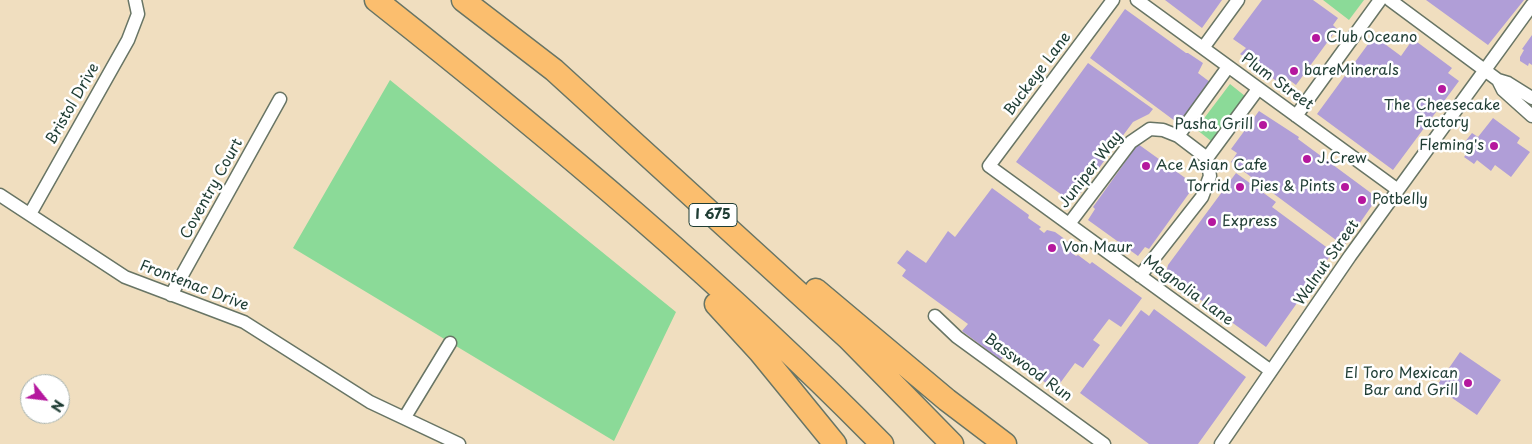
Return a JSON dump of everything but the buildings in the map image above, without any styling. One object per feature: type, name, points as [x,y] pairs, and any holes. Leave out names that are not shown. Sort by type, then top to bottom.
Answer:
[{"type":"highway","points":[[376,0],[462,68],[702,272],[882,444]]},
{"type":"highway","name":"I 675","points":[[463,0],[554,70],[848,338],[952,444]]},
{"type":"highway","points":[[554,70],[947,400],[1005,444]]},
{"type":"highway","points":[[598,183],[760,352],[836,444]]},
{"type":"street","name":"Buckeye Lane","points":[[990,166],[1113,0]]},
{"type":"street","name":"Plum Street","points":[[1137,0],[1398,190]]},
{"type":"street","points":[[1203,48],[1238,0]]},
{"type":"street","points":[[1296,116],[1380,0]]},
{"type":"street","points":[[1390,0],[1498,80],[1508,83],[1532,98]]},
{"type":"street","name":"Bristol Drive","points":[[30,214],[128,40],[136,23],[137,3]]},
{"type":"street","name":"Walnut Street","points":[[1221,444],[1398,190],[1532,5]]},
{"type":"street","points":[[1178,136],[1228,67]]},
{"type":"street","points":[[1498,80],[1503,90],[1532,116]]},
{"type":"street","points":[[1140,276],[1202,197],[1210,176],[1207,158],[1258,88]]},
{"type":"street","name":"Coventry Court","points":[[171,295],[280,99]]},
{"type":"street","name":"Juniper Way","points":[[1069,224],[1131,142],[1150,129],[1163,130],[1178,136],[1207,158]]},
{"type":"street","name":"Magnolia Lane","points":[[990,166],[1271,371]]},
{"type":"street","name":"Frontenac Drive","points":[[0,195],[125,277],[244,322],[370,402],[459,444]]},
{"type":"street","name":"Basswood Run","points":[[935,316],[957,337],[1104,444]]},
{"type":"street","points":[[404,417],[450,343]]},
{"type":"green space","points":[[1323,0],[1364,0],[1349,20]]},
{"type":"green space","points":[[390,80],[676,312],[614,441],[293,248]]},
{"type":"green space","points":[[1230,84],[1245,96],[1211,141],[1196,129]]},
{"type":"place","name":"Club Oceano","points":[[1316,38]]},
{"type":"place","name":"bareMinerals","points":[[1294,71]]},
{"type":"place","name":"The Cheesecake Factory","points":[[1442,89]]},
{"type":"place","name":"Pasha Grill","points":[[1263,125]]},
{"type":"place","name":"Fleming's","points":[[1494,146]]},
{"type":"place","name":"J.Crew","points":[[1307,159]]},
{"type":"place","name":"Ace Asian Cafe","points":[[1146,166]]},
{"type":"place","name":"Torrid","points":[[1240,187]]},
{"type":"place","name":"Pies & Pints","points":[[1345,187]]},
{"type":"place","name":"Potbelly","points":[[1362,200]]},
{"type":"place","name":"Express","points":[[1212,222]]},
{"type":"place","name":"Von Maur","points":[[1052,248]]},
{"type":"place","name":"El Toro Mexican Bar and Grill","points":[[1468,383]]}]
